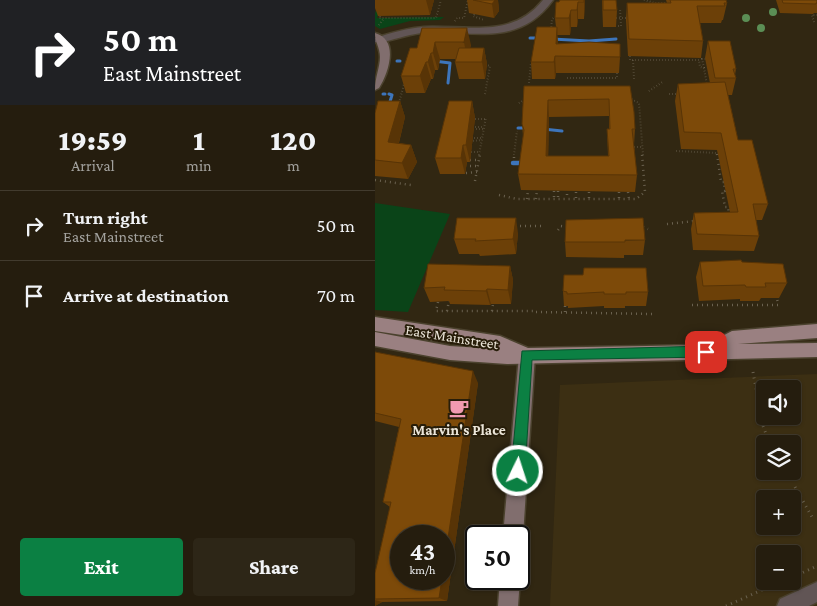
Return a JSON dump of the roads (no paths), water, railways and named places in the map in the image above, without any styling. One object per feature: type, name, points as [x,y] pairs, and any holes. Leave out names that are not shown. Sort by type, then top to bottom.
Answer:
[{"type":"main road","points":[[375,86],[386,63],[385,52],[377,38]]},
{"type":"main road","name":"East Mainstreet","points":[[375,324],[500,343],[527,355]]},
{"type":"main road","name":"East Mainstreet","points":[[706,352],[732,338],[817,331]]},
{"type":"main road","name":"East Mainstreet","points":[[375,339],[467,355],[498,358],[527,355],[817,350]]},
{"type":"main road","points":[[514,525],[527,355]]},
{"type":"main road","points":[[508,606],[509,590]]},
{"type":"street","points":[[377,38],[422,30],[476,32],[509,28],[537,13],[548,0]]},
{"type":"street","points":[[787,606],[811,587]]},
{"type":"waterway","points":[[530,38],[540,38]]},
{"type":"waterway","points":[[552,39],[589,41],[616,39]]},
{"type":"waterway","points":[[434,61],[450,63],[448,83]]},
{"type":"waterway","points":[[389,94],[392,95],[389,105]]},
{"type":"waterway","points":[[518,128],[528,128]]},
{"type":"waterway","points":[[543,129],[562,131]]},
{"type":"waterway","points":[[513,163],[524,163]]},
{"type":"place","name":"Marvin's Place","points":[[459,408]]}]
